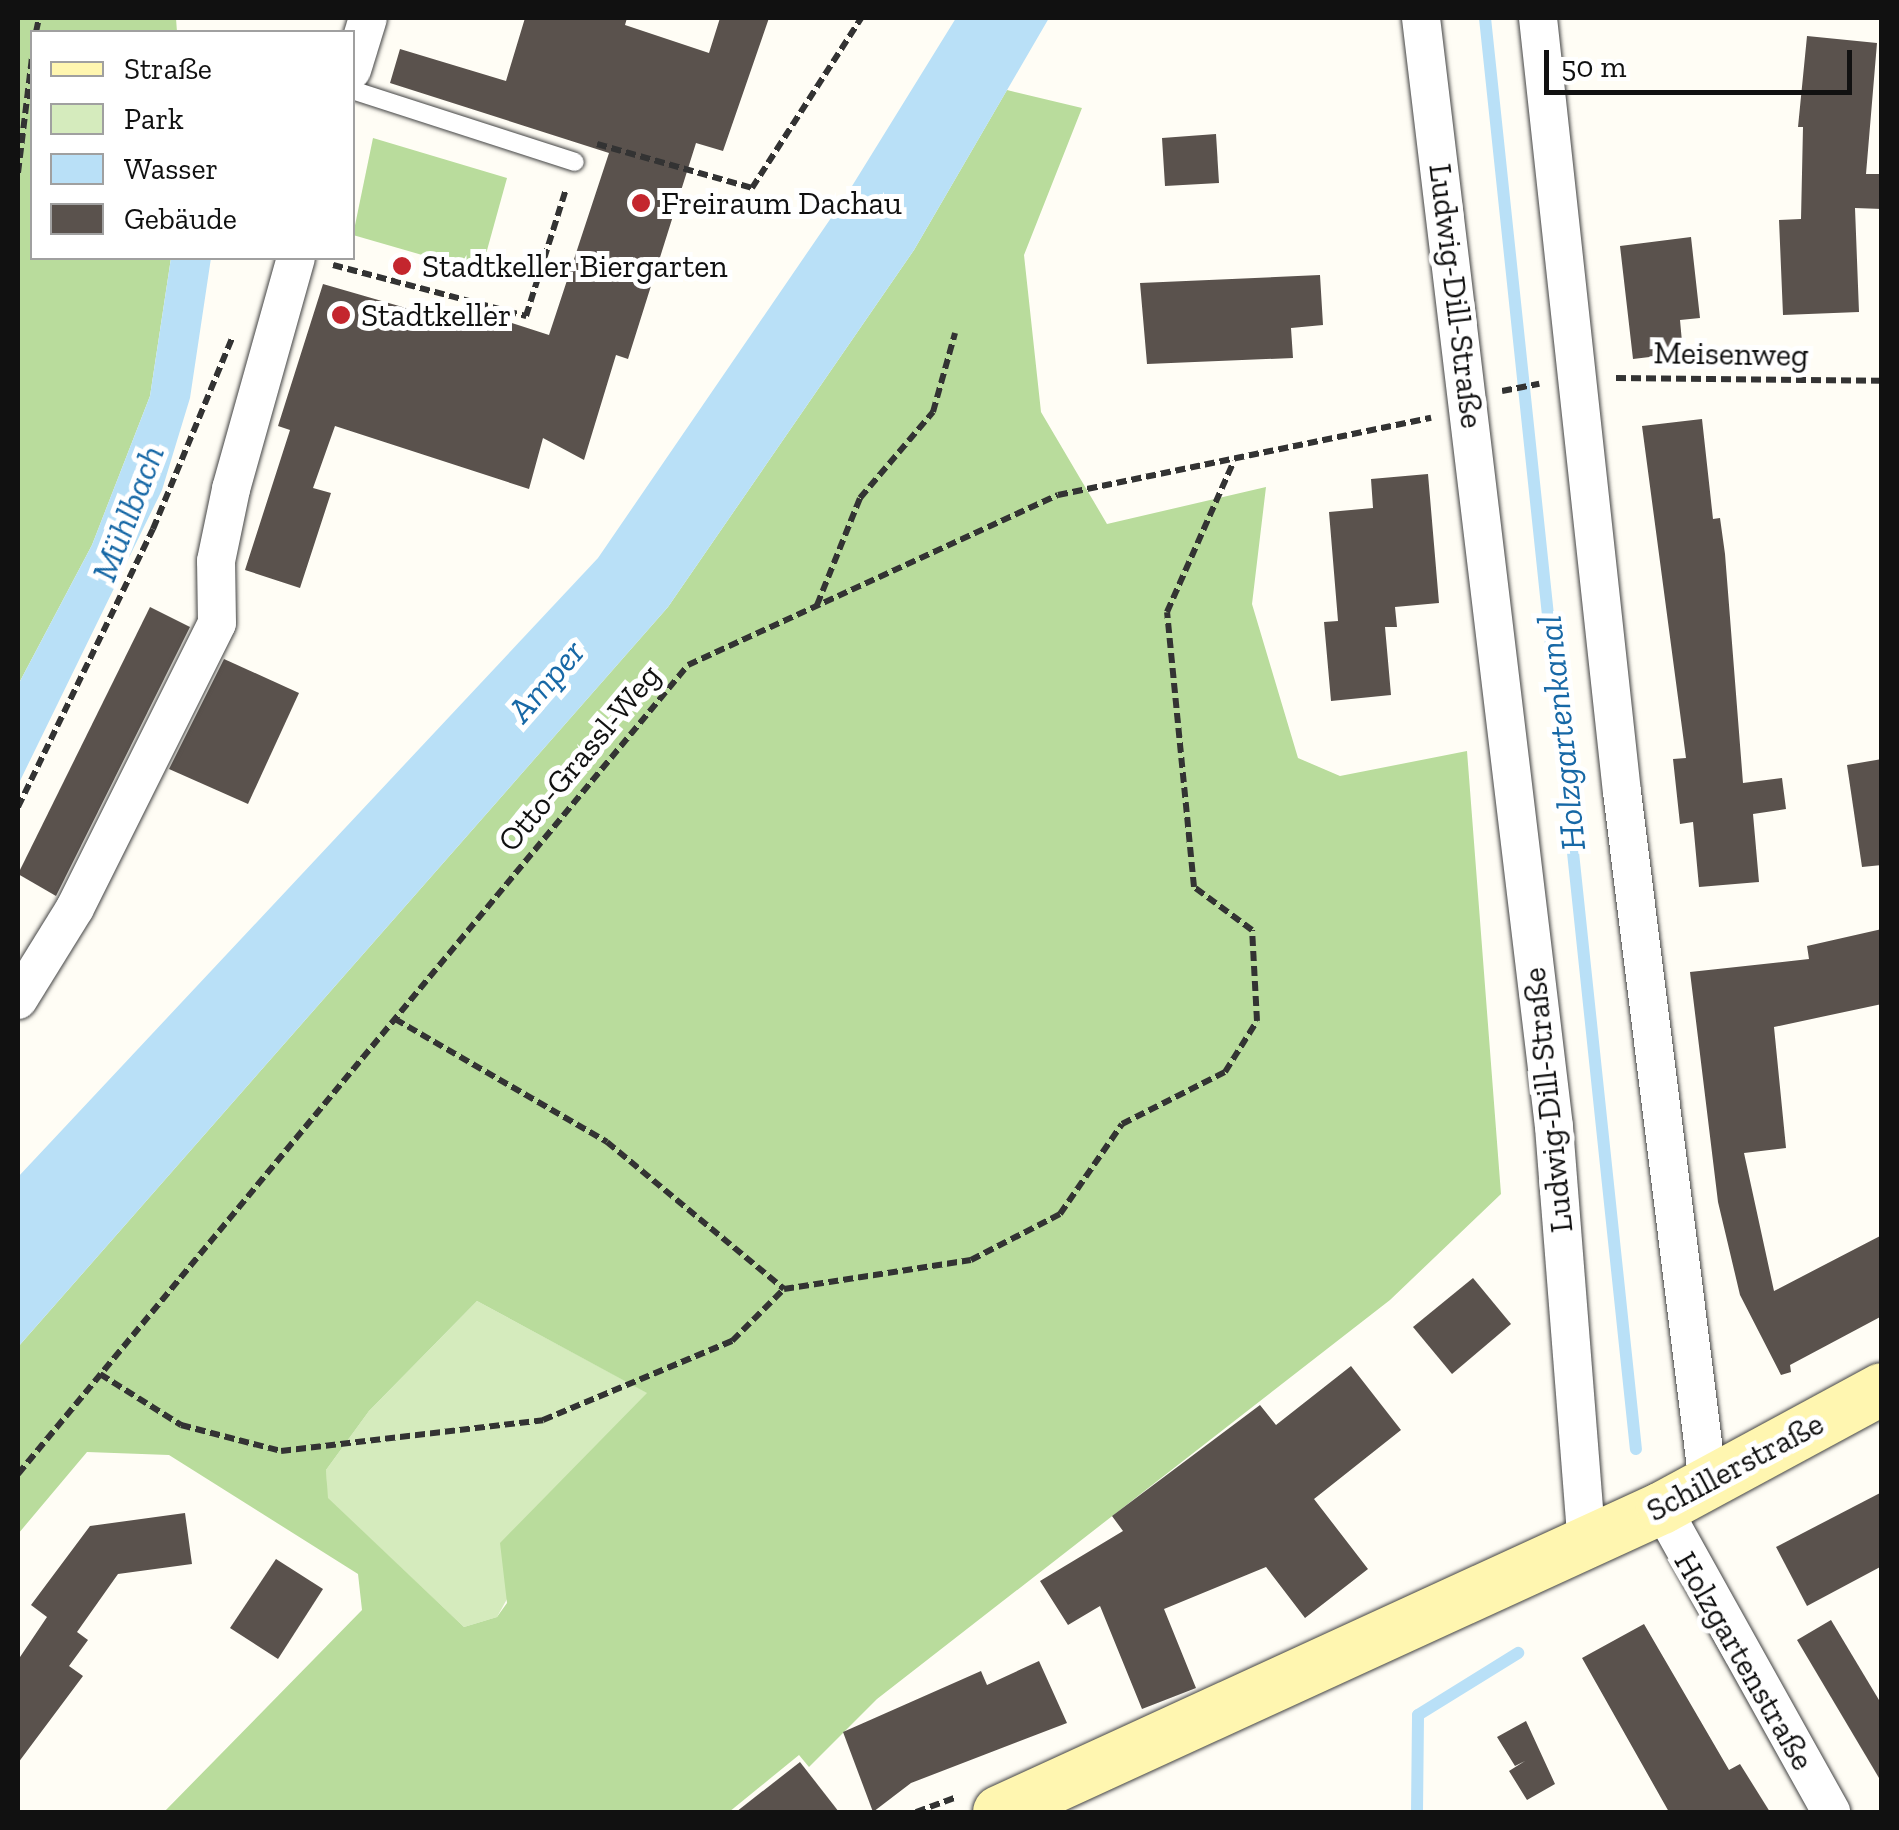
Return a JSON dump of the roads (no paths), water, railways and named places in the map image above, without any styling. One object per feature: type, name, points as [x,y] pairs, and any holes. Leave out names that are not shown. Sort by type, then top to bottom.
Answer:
[{"type":"street","points":[[355,60],[368,18]]},
{"type":"street","name":"Ludwig-Dill-Straße","points":[[1421,18],[1483,401],[1554,1127],[1587,1542]]},
{"type":"street","points":[[1538,18],[1564,380],[1622,792],[1708,1483]]},
{"type":"street","points":[[18,1000],[75,908],[217,623],[216,561],[264,370],[309,260]]},
{"type":"street","name":"Schillerstraße","points":[[1587,1542],[1662,1508],[1882,1389]]},
{"type":"street","name":"Holzgartenstraße","points":[[1662,1508],[1831,1812]]},
{"type":"street","points":[[999,1812],[1587,1542]]},
{"type":"lane","points":[[355,91],[575,162]]},
{"type":"water","name":"Amper","points":[[956,18],[1049,18],[914,250],[668,607],[18,1347],[18,1177],[598,558],[844,199]]},
{"type":"water","name":"Mühlbach","points":[[171,260],[211,260],[190,398],[162,490],[18,785],[18,685],[92,545],[150,396]]},
{"type":"waterway","name":"Holzgartenkanal","points":[[1485,18],[1636,1449]]},
{"type":"waterway","points":[[1417,1812],[1418,1715],[1518,1653]]},
{"type":"place","name":"Freiraum Dachau","points":[[641,203]]},
{"type":"place","name":"Stadtkeller Biergarten","points":[[402,266]]},
{"type":"place","name":"Stadtkeller","points":[[341,315]]}]
